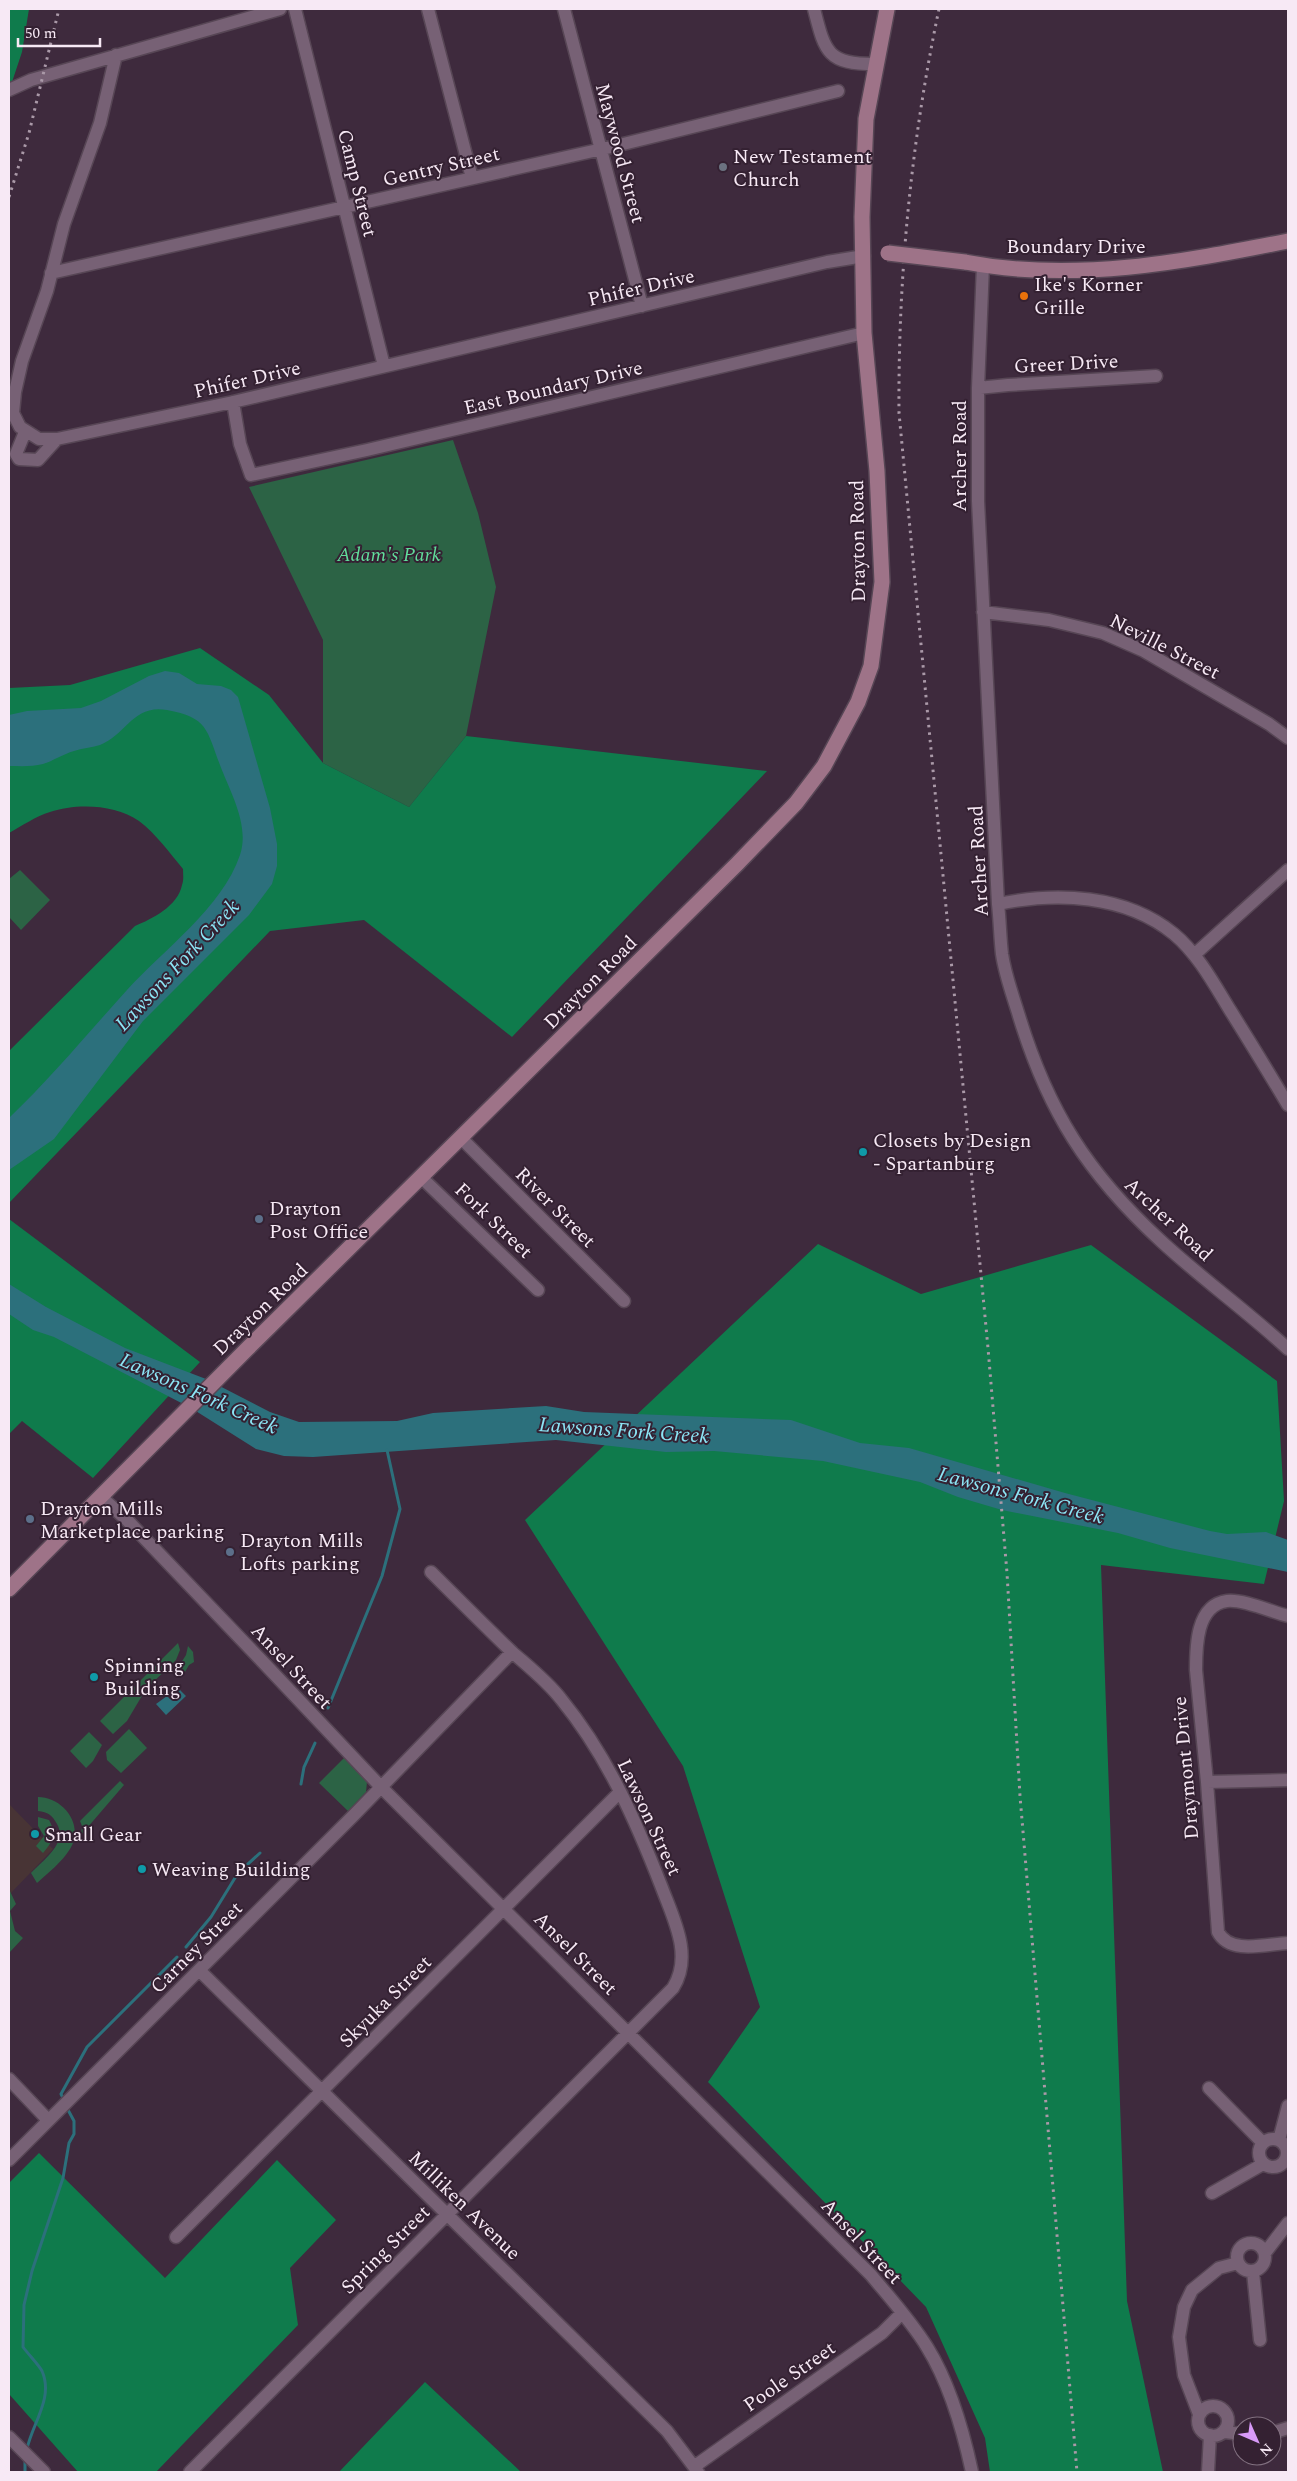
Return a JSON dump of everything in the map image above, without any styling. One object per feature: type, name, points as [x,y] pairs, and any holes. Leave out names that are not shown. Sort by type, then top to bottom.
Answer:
[{"type":"main road","name":"Drayton Road","points":[[9,1589],[247,1349],[422,1178],[796,803],[824,766],[858,702],[871,666],[882,582],[877,472],[864,333],[862,217],[866,119],[887,9]]},
{"type":"main road","name":"Boundary Drive","points":[[864,256],[888,253],[1037,270],[1126,268],[1188,261],[1288,241]]},
{"type":"street","points":[[9,90],[31,80],[116,56],[252,13],[280,9]]},
{"type":"street","name":"Camp Street","points":[[295,9],[384,366]]},
{"type":"street","points":[[428,9],[472,178]]},
{"type":"street","name":"Maywood Street","points":[[564,9],[642,306]]},
{"type":"street","points":[[814,9],[822,42],[834,56],[850,64],[876,64]]},
{"type":"street","points":[[57,439],[38,460],[19,459],[16,454],[25,432],[15,418],[15,392],[22,360],[41,310],[64,224],[100,123],[116,56]]},
{"type":"street","name":"Gentry Street","points":[[51,273],[600,149],[838,91]]},
{"type":"street","name":"Phifer Drive","points":[[25,432],[39,439],[57,439],[233,402],[827,262],[864,256]]},
{"type":"street","name":"Archer Road","points":[[983,265],[978,388],[978,500],[998,904],[1004,962],[1030,1051],[1055,1110],[1101,1180],[1128,1210],[1162,1242],[1288,1349]]},
{"type":"street","name":"East Boundary Drive","points":[[233,402],[240,444],[251,475],[367,450],[864,333]]},
{"type":"street","name":"Greer Drive","points":[[978,388],[1008,384],[1156,376]]},
{"type":"street","name":"Neville Street","points":[[983,612],[1005,613],[1074,625],[1124,641],[1269,724],[1288,738]]},
{"type":"street","points":[[1194,955],[1288,870]]},
{"type":"street","points":[[998,904],[1050,897],[1101,902],[1126,909],[1162,926],[1194,955],[1288,1105]]},
{"type":"street","name":"River Street","points":[[462,1138],[624,1301]]},
{"type":"street","name":"Fork Street","points":[[422,1178],[538,1290]]},
{"type":"street","name":"Ansel Street","points":[[100,1496],[127,1520],[381,1787],[871,2274],[927,2347],[941,2374],[962,2431],[972,2472]]},
{"type":"street","name":"Lawson Street","points":[[431,1572],[554,1692],[580,1724],[620,1792],[643,1839],[679,1934],[683,1962],[679,1978],[673,1988],[629,2032]]},
{"type":"street","name":"Draymont Drive","points":[[1288,1616],[1237,1602],[1226,1601],[1209,1610],[1203,1620],[1196,1651],[1218,1932],[1224,1941],[1234,1946],[1288,1943]]},
{"type":"street","name":"Carney Street","points":[[9,2160],[381,1787],[512,1652]]},
{"type":"street","points":[[1207,1782],[1288,1780]]},
{"type":"street","name":"Skyuka Street","points":[[176,2237],[620,1792]]},
{"type":"street","name":"Milliken Avenue","points":[[199,1970],[667,2430],[697,2469]]},
{"type":"street","name":"Spring Street","points":[[190,2472],[447,2212],[629,2032]]},
{"type":"street","points":[[9,2079],[53,2116]]},
{"type":"street","points":[[1209,2088],[1263,2143]]},
{"type":"street","points":[[1279,2140],[1288,2106]]},
{"type":"street","points":[[1273,2139],[1279,2140],[1284,2143],[1288,2154],[1286,2168],[1273,2168],[1263,2164],[1258,2154],[1263,2143],[1273,2139]]},
{"type":"street","points":[[1212,2193],[1263,2164]]},
{"type":"street","points":[[1265,2253],[1261,2247],[1251,2243],[1241,2247],[1236,2257],[1241,2268],[1253,2272],[1261,2268],[1265,2253],[1288,2223]]},
{"type":"street","points":[[1199,2414],[1184,2375],[1179,2337],[1184,2307],[1192,2290],[1218,2268],[1238,2263]]},
{"type":"street","points":[[1253,2272],[1260,2340]]},
{"type":"street","name":"Poole Street","points":[[697,2469],[882,2333],[902,2313]]},
{"type":"street","points":[[1225,2432],[1230,2421],[1225,2409],[1214,2405],[1202,2409],[1198,2421],[1201,2431],[1214,2437],[1225,2432],[1232,2433]]},
{"type":"street","points":[[1208,2472],[1210,2435]]},
{"type":"street","points":[[9,2437],[44,2472]]},
{"type":"shaded area","points":[[9,1804],[53,1849],[9,1895]]},
{"type":"green space","points":[[9,9],[29,9],[22,52],[9,91]]},
{"type":"green space","name":"Adam's Park","points":[[453,440],[478,513],[496,587],[466,736],[409,807],[323,763],[323,640],[249,487]]},
{"type":"green space","points":[[200,648],[269,695],[323,763],[409,807],[466,736],[767,771],[512,1037],[364,920],[270,931],[9,1203],[9,1051],[135,926],[149,920],[170,905],[180,893],[183,883],[183,869],[139,821],[129,815],[107,808],[83,806],[60,809],[40,816],[9,833],[9,688],[70,685]]},
{"type":"green space","points":[[20,870],[50,900],[21,930],[9,917],[9,879]]},
{"type":"green space","points":[[9,1219],[200,1362],[93,1478],[22,1421],[9,1434]]},
{"type":"green space","points":[[818,1244],[921,1294],[1091,1245],[1277,1381],[1284,1501],[1264,1584],[1101,1565],[1127,2301],[1163,2472],[990,2472],[985,2438],[926,2307],[708,2082],[760,2007],[683,1766],[525,1520]]},
{"type":"green space","points":[[178,1643],[180,1650],[176,1660],[146,1689],[127,1721],[113,1734],[100,1721]]},
{"type":"green space","points":[[188,1646],[193,1652],[194,1662],[189,1665],[185,1672],[179,1666],[186,1655]]},
{"type":"green space","points":[[129,1729],[147,1748],[121,1773],[107,1760],[106,1752]]},
{"type":"green space","points":[[89,1732],[102,1745],[93,1761],[86,1768],[70,1751]]},
{"type":"green space","points":[[344,1758],[367,1782],[366,1792],[348,1811],[319,1783]]},
{"type":"green space","points":[[120,1781],[124,1785],[81,1835],[82,1826],[80,1821]]},
{"type":"green space","points":[[38,1797],[47,1798],[63,1807],[73,1822],[75,1831],[74,1840],[67,1854],[37,1883],[31,1873],[53,1851],[60,1831],[51,1816],[38,1811]]},
{"type":"green space","points":[[38,1817],[49,1820],[53,1829],[53,1837],[43,1853],[36,1846],[44,1836],[38,1826]]},
{"type":"green space","points":[[9,1889],[16,1904],[10,1911],[15,1931],[23,1938],[9,1953]]},
{"type":"green space","points":[[39,2153],[165,2278],[277,2160],[336,2220],[290,2268],[298,2325],[156,2472],[78,2472],[9,2394],[9,2183]]},
{"type":"green space","points":[[425,2382],[521,2472],[339,2472]]},
{"type":"water","name":"Lawsons Fork Creek","points":[[165,671],[179,673],[197,684],[221,686],[231,690],[238,697],[270,808],[277,844],[277,866],[272,884],[249,915],[143,1021],[54,1139],[9,1170],[9,1118],[55,1071],[141,975],[190,927],[220,893],[240,855],[242,832],[238,809],[208,735],[204,727],[191,717],[181,713],[155,709],[138,716],[117,734],[100,745],[70,752],[43,764],[9,766],[9,715],[27,711],[81,708],[101,701],[149,676]]},
{"type":"water","name":"Lawsons Fork Creek","points":[[9,1284],[46,1307],[125,1348],[206,1379],[270,1412],[299,1422],[397,1421],[433,1413],[546,1406],[584,1412],[791,1420],[860,1443],[909,1448],[1065,1493],[1210,1531],[1227,1534],[1266,1532],[1288,1540],[1288,1572],[1170,1548],[1118,1533],[1002,1510],[958,1497],[920,1482],[823,1461],[714,1451],[666,1452],[556,1440],[313,1457],[284,1456],[256,1449],[191,1408],[54,1337],[33,1330],[9,1314]]},
{"type":"water","points":[[180,1690],[186,1696],[166,1715],[156,1704],[167,1696],[170,1699]]},
{"type":"waterway","points":[[328,1708],[382,1576],[400,1509],[387,1450]]},
{"type":"waterway","points":[[301,1784],[304,1767],[315,1743]]},
{"type":"waterway","points":[[186,1947],[211,1917],[238,1873],[260,1853]]},
{"type":"waterway","points":[[64,2100],[61,2094],[87,2047],[177,1957]]},
{"type":"waterway","points":[[27,2449],[44,2401],[45,2381],[42,2371],[23,2347],[24,2305],[32,2271],[63,2178],[69,2143],[74,2134],[74,2121],[67,2108]]},
{"type":"waterway","points":[[25,2458],[25,2472]]},
{"type":"railway","points":[[9,197],[29,133],[59,9]]},
{"type":"railway","points":[[939,9],[921,109],[908,210],[901,311],[899,413],[988,1348],[1007,1573],[1020,1796],[1077,2472]]},
{"type":"place","name":"New Testament Church","points":[[723,167]]},
{"type":"place","name":"Ike's Korner Grille","points":[[1024,296]]},
{"type":"place","name":"Closets by Design - Spartanburg","points":[[863,1152]]},
{"type":"place","name":"Drayton Post Office","points":[[259,1219]]},
{"type":"place","name":"Drayton Mills Marketplace parking","points":[[30,1519]]},
{"type":"place","name":"Drayton Mills Lofts parking","points":[[230,1552]]},
{"type":"place","name":"Spinning Building","points":[[94,1677]]},
{"type":"place","name":"Small Gear","points":[[35,1834]]},
{"type":"place","name":"Weaving Building","points":[[142,1869]]}]
